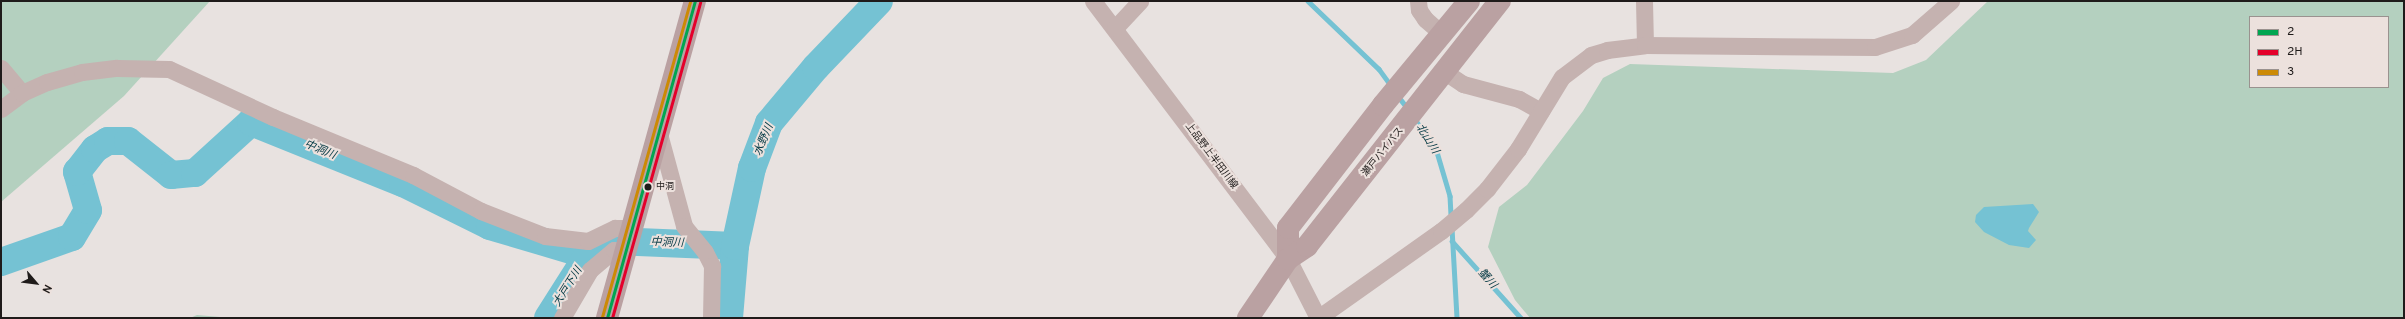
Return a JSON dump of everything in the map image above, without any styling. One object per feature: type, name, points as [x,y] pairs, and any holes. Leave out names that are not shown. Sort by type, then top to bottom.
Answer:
[{"type":"highway","points":[[607,318],[658,129],[695,1]]},
{"type":"highway","points":[[1288,259],[1288,228],[1383,105],[1469,1]]},
{"type":"highway","name":"瀬戸バイパス","points":[[1248,318],[1288,259],[1307,246],[1426,98],[1500,1]]},
{"type":"street","name":"上品野上半田川線","points":[[1093,1],[1115,28],[1288,259],[1318,318]]},
{"type":"street","points":[[1115,28],[1140,1]]},
{"type":"street","points":[[1418,1],[1419,10],[1425,19],[1442,34]]},
{"type":"street","points":[[1644,1],[1645,45]]},
{"type":"street","points":[[1318,318],[1441,232],[1466,210],[1487,189],[1518,149],[1562,77],[1576,65],[1607,50],[1645,45],[1875,47],[1912,35],[1951,1]]},
{"type":"street","points":[[1,68],[22,93]]},
{"type":"street","points":[[1,109],[22,93],[47,82],[82,72],[117,68],[169,69],[273,117],[413,175],[481,211],[546,236],[588,241],[615,228],[631,228]]},
{"type":"street","points":[[1445,72],[1463,84],[1518,99],[1541,111]]},
{"type":"street","points":[[658,129],[684,226],[705,252],[712,266],[712,318]]},
{"type":"street","points":[[562,318],[590,270],[614,250],[624,252]]},
{"type":"green space","points":[[1,1],[210,1],[124,96],[1,202]]},
{"type":"green space","points":[[1988,1],[2404,1],[2404,318],[1530,318],[1515,300],[1488,247],[1499,207],[1527,185],[1583,111],[1603,78],[1630,64],[1893,73],[1926,60]]},
{"type":"green space","points":[[197,315],[232,318],[190,318]]},
{"type":"water","points":[[2033,204],[2039,212],[2028,231],[2036,240],[2029,248],[2009,245],[1984,232],[1975,222],[1976,215],[1984,207]]},
{"type":"waterway","name":"水野川","points":[[729,318],[735,246],[752,168],[769,123],[816,67],[879,1]]},
{"type":"waterway","name":"北山川","points":[[1308,1],[1379,69],[1392,87]]},
{"type":"waterway","name":"北山川","points":[[1398,96],[1408,109]]},
{"type":"waterway","name":"北山川","points":[[1415,119],[1437,152],[1450,196],[1451,217]]},
{"type":"waterway","name":"中洞川","points":[[1,262],[72,237],[88,210],[77,172],[95,149],[108,141],[128,141],[171,175],[195,173],[251,122],[403,183],[490,226],[588,255],[614,241],[735,246]]},
{"type":"waterway","name":"北山川","points":[[1452,228],[1457,318]]},
{"type":"waterway","name":"蟹川","points":[[1452,241],[1521,318]]},
{"type":"waterway","name":"大戸下川","points":[[548,318],[588,255]]},
{"type":"transit line","name":"3","points":[[602,317],[690,1]]},
{"type":"transit line","name":"2","points":[[607,318],[695,1]]},
{"type":"transit line","name":"2H","points":[[612,318],[700,2]]},
{"type":"place","name":"中洞","points":[[648,187]]}]
